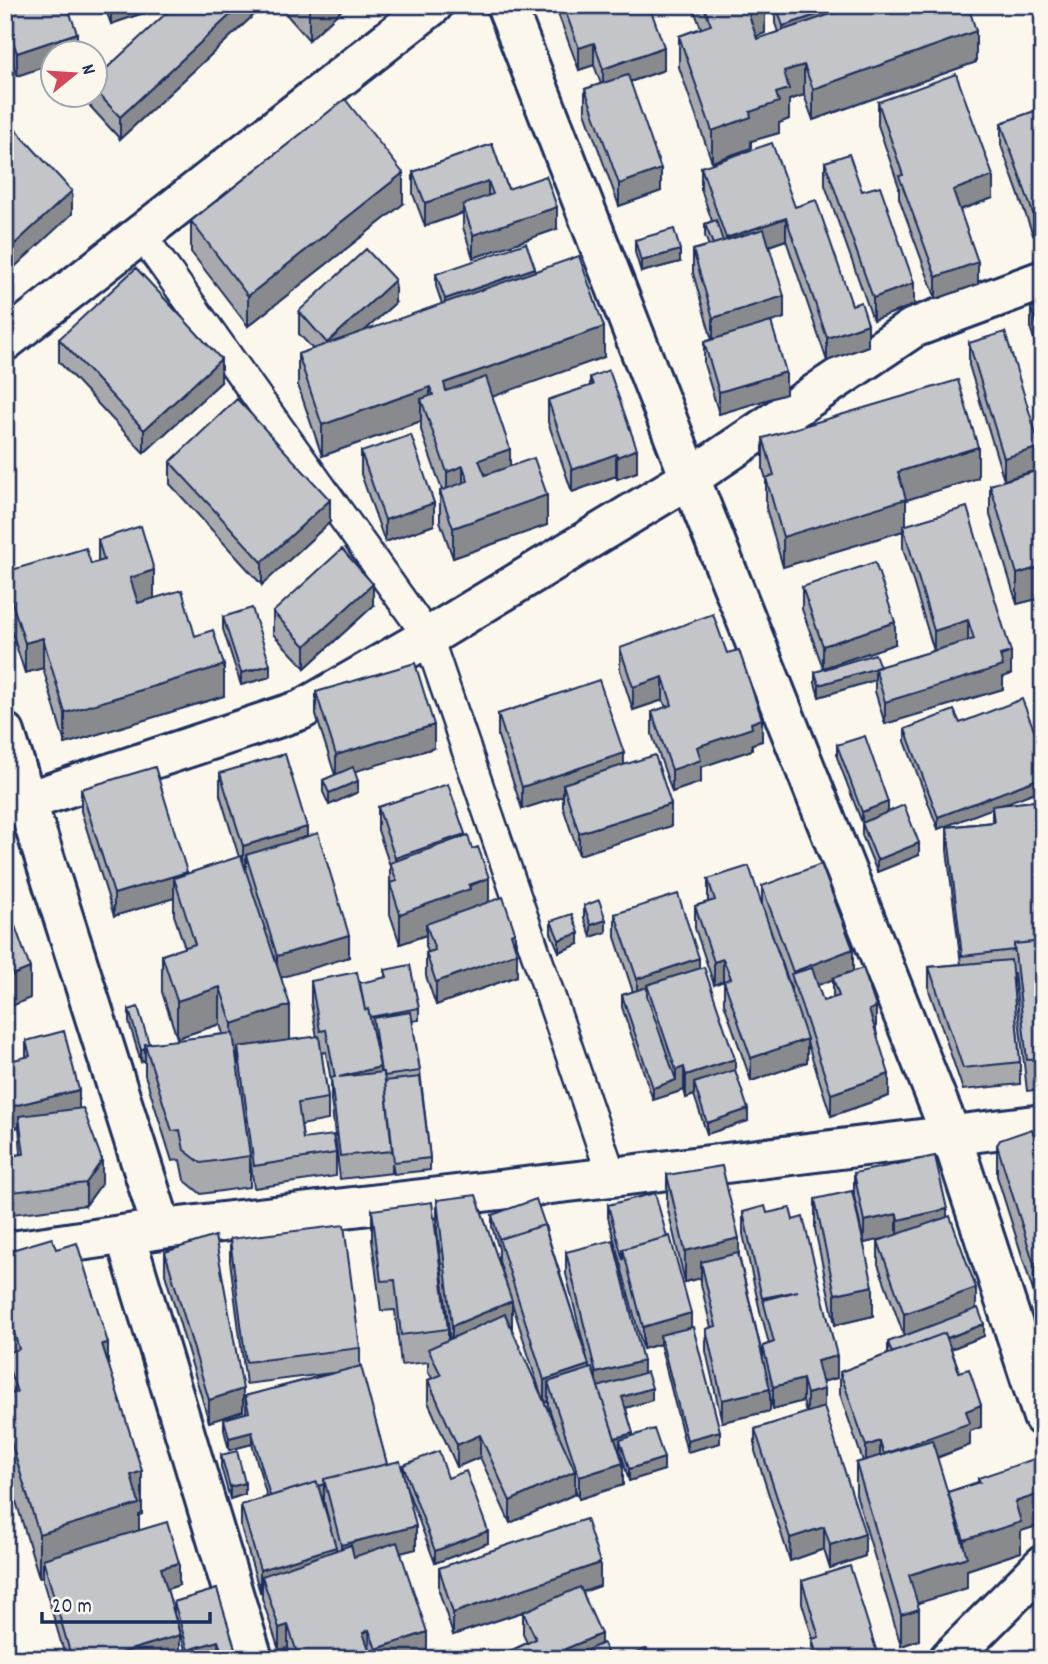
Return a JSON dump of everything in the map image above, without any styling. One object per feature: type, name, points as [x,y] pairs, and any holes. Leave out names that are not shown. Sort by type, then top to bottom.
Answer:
[{"type":"street","points":[[5,341],[433,5]]},
{"type":"street","points":[[506,5],[690,478],[951,1135],[1043,1417]]},
{"type":"street","points":[[16,803],[301,710],[428,637],[690,478],[913,328],[1043,280]]},
{"type":"street","points":[[5,733],[16,803],[144,1232],[253,1659]]},
{"type":"street","points":[[5,1252],[144,1232],[1043,1124]]},
{"type":"street","points":[[949,1659],[1043,1565]]},
{"type":"lane","points":[[141,234],[428,637],[612,1177]]},
{"type":"building","points":[[5,5],[67,5],[77,33],[62,38],[38,38],[38,46],[17,53],[5,18]]},
{"type":"building","points":[[175,5],[241,5],[120,117],[108,104],[108,67]]},
{"type":"building","points":[[563,5],[649,5],[664,47],[603,69],[594,43],[579,48]]},
{"type":"building","points":[[703,5],[757,5],[747,9],[757,39],[858,5],[968,5],[976,31],[813,89],[804,65],[784,71],[789,89],[776,93],[779,102],[750,112],[751,117],[712,131],[679,36],[711,25]]},
{"type":"building","points":[[776,5],[846,5],[783,26]]},
{"type":"building","points":[[956,74],[993,176],[953,190],[978,262],[936,277],[899,176],[903,175],[878,102]]},
{"type":"building","points":[[628,75],[661,169],[619,184],[585,89]]},
{"type":"building","points":[[345,99],[403,173],[248,296],[191,221]]},
{"type":"building","points":[[1043,108],[1043,209],[1033,213],[1001,123]]},
{"type":"building","points":[[15,129],[72,191],[5,253],[5,138]]},
{"type":"building","points":[[772,143],[795,207],[816,200],[852,305],[861,302],[868,324],[827,338],[786,218],[726,238],[701,167]]},
{"type":"building","points":[[492,144],[508,189],[546,176],[557,207],[473,235],[463,205],[493,194],[488,181],[425,203],[413,172]]},
{"type":"building","points":[[849,154],[862,191],[880,186],[914,283],[873,298],[825,162]]},
{"type":"building","points":[[716,220],[723,241],[713,244],[705,224]]},
{"type":"building","points":[[674,229],[680,250],[641,261],[635,240]]},
{"type":"building","points":[[764,229],[784,296],[713,318],[693,250]]},
{"type":"building","points":[[526,243],[535,268],[445,299],[436,274]]},
{"type":"building","points":[[366,249],[395,280],[327,343],[299,311]]},
{"type":"building","points":[[579,256],[604,327],[444,383],[446,391],[486,377],[510,449],[479,460],[485,475],[534,458],[547,495],[453,528],[440,491],[468,481],[463,466],[447,472],[421,399],[433,395],[430,387],[322,425],[298,354]]},
{"type":"building","points":[[136,268],[221,359],[144,430],[59,339]]},
{"type":"building","points":[[1043,303],[1043,341],[1031,308]]},
{"type":"building","points":[[771,322],[786,372],[719,392],[704,342]]},
{"type":"building","points":[[1005,332],[1040,447],[1004,458],[969,343]]},
{"type":"building","points":[[609,370],[637,449],[572,470],[548,400],[593,385],[590,377]]},
{"type":"building","points":[[958,380],[978,447],[898,472],[906,499],[783,537],[766,478],[774,475],[763,438]]},
{"type":"building","points":[[237,399],[330,500],[262,562],[170,462]]},
{"type":"building","points":[[411,435],[434,503],[385,520],[361,452]]},
{"type":"building","points":[[1036,471],[1039,478],[1043,476],[1043,566],[1017,574],[990,485]]},
{"type":"building","points":[[967,507],[1011,652],[1000,655],[1003,666],[885,702],[875,668],[974,639],[968,620],[934,631],[903,526]]},
{"type":"building","points":[[141,526],[154,570],[130,578],[138,603],[182,590],[195,636],[213,630],[224,665],[65,713],[43,638],[25,643],[5,580],[5,572],[86,548],[91,564],[104,560],[98,540]]},
{"type":"building","points":[[342,549],[373,584],[305,646],[273,612]]},
{"type":"building","points":[[875,562],[895,622],[823,646],[802,587]]},
{"type":"building","points":[[1043,594],[1043,630],[1037,595]]},
{"type":"building","points":[[252,608],[270,665],[241,673],[223,617]]},
{"type":"building","points":[[713,614],[727,653],[739,650],[762,719],[751,723],[752,728],[697,747],[701,760],[672,770],[652,712],[672,705],[663,677],[633,687],[620,648]]},
{"type":"building","points":[[875,654],[880,667],[819,685],[815,672]]},
{"type":"building","points":[[415,663],[434,725],[336,755],[316,692]]},
{"type":"building","points":[[599,680],[624,753],[522,787],[498,714]]},
{"type":"building","points":[[1022,699],[1043,753],[1043,777],[938,817],[905,729],[954,710],[960,723]]},
{"type":"building","points":[[865,736],[888,802],[862,812],[837,745]]},
{"type":"building","points":[[285,754],[307,827],[243,846],[220,773]]},
{"type":"building","points":[[655,755],[671,804],[579,833],[563,784]]},
{"type":"building","points":[[155,767],[187,872],[114,894],[81,789]]},
{"type":"building","points":[[353,767],[358,781],[329,793],[323,780]]},
{"type":"building","points":[[448,784],[465,834],[395,858],[378,807]]},
{"type":"building","points":[[1043,800],[1043,941],[1014,944],[1014,950],[962,956],[947,827],[994,822],[992,806]]},
{"type":"building","points":[[904,805],[919,843],[877,860],[862,823]]},
{"type":"building","points":[[318,833],[349,935],[277,956],[246,855]]},
{"type":"building","points":[[468,835],[472,849],[478,847],[489,878],[469,885],[470,889],[400,914],[390,883],[397,881],[390,863]]},
{"type":"building","points":[[241,856],[290,1005],[232,1024],[220,987],[177,1001],[162,955],[195,944],[174,878]]},
{"type":"building","points":[[821,864],[853,949],[793,972],[762,886]]},
{"type":"building","points":[[749,866],[807,1039],[751,1058],[724,981],[731,978],[723,959],[714,962],[695,906],[715,900],[708,879]]},
{"type":"building","points":[[678,894],[699,958],[637,979],[615,914]]},
{"type":"building","points":[[503,897],[515,932],[511,934],[517,953],[436,982],[426,953],[435,950],[426,924]]},
{"type":"building","points":[[5,898],[30,968],[5,978]]},
{"type":"building","points":[[599,900],[606,920],[591,925],[584,906]]},
{"type":"building","points":[[572,914],[579,933],[559,940],[551,921]]},
{"type":"building","points":[[1043,941],[1043,1059],[1027,1060],[1014,944]]},
{"type":"building","points":[[1011,960],[1020,1062],[963,1068],[929,967]]},
{"type":"building","points":[[410,965],[419,1008],[370,1017],[368,1009],[365,1010],[360,983],[387,977],[385,970]]},
{"type":"building","points":[[704,967],[735,1059],[686,1075],[684,1067],[676,1070],[647,985]]},
{"type":"building","points":[[812,968],[823,1001],[839,996],[833,978],[863,968],[876,1007],[869,1010],[889,1074],[831,1094],[791,974]]},
{"type":"building","points":[[357,972],[380,1067],[339,1077],[384,1072],[392,1151],[340,1156],[331,1078],[335,1077],[326,1030],[320,1031],[311,981]]},
{"type":"building","points":[[647,987],[647,996],[676,1080],[653,1088],[622,995]]},
{"type":"building","points":[[138,1007],[149,1044],[145,1044],[145,1048],[141,1050],[129,1010]]},
{"type":"building","points":[[411,1012],[420,1071],[384,1076],[384,1072],[381,1072],[373,1018]]},
{"type":"building","points":[[64,1031],[79,1090],[5,1108],[5,1062],[30,1056],[26,1041]]},
{"type":"building","points":[[233,1033],[250,1156],[201,1163],[184,1150],[180,1130],[172,1131],[145,1044]]},
{"type":"building","points":[[319,1036],[328,1098],[298,1103],[303,1139],[333,1135],[336,1153],[254,1166],[238,1047]]},
{"type":"building","points":[[735,1070],[748,1109],[707,1123],[694,1083]]},
{"type":"building","points":[[420,1077],[430,1158],[394,1162],[385,1081]]},
{"type":"building","points":[[83,1108],[102,1160],[86,1183],[13,1192],[9,1156],[24,1154],[19,1116]]},
{"type":"building","points":[[1032,1129],[1043,1166],[1043,1262],[1034,1264],[997,1145],[1000,1140]]},
{"type":"building","points":[[935,1156],[947,1209],[898,1220],[897,1214],[864,1221],[854,1173]]},
{"type":"building","points":[[722,1166],[739,1238],[685,1251],[667,1175]]},
{"type":"building","points":[[852,1191],[873,1286],[835,1294],[815,1199]]},
{"type":"building","points":[[655,1193],[667,1237],[623,1249],[623,1260],[608,1205]]},
{"type":"building","points":[[476,1195],[512,1301],[452,1326],[437,1200]]},
{"type":"building","points":[[536,1199],[547,1231],[544,1225],[499,1239],[492,1215]]},
{"type":"building","points":[[432,1202],[448,1329],[401,1335],[395,1280],[381,1281],[372,1210]]},
{"type":"building","points":[[765,1206],[767,1213],[790,1208],[793,1220],[803,1217],[837,1356],[817,1361],[824,1389],[807,1394],[803,1379],[773,1387],[763,1346],[774,1342],[763,1300],[798,1291],[762,1298],[743,1212]]},
{"type":"building","points":[[950,1216],[976,1288],[904,1314],[878,1241]]},
{"type":"building","points":[[344,1225],[360,1348],[246,1362],[230,1239]]},
{"type":"building","points":[[544,1225],[589,1365],[544,1380],[499,1239]]},
{"type":"building","points":[[215,1236],[243,1389],[209,1400],[165,1252]]},
{"type":"building","points":[[670,1236],[691,1313],[643,1327],[623,1249]]},
{"type":"building","points":[[52,1238],[56,1249],[77,1243],[108,1343],[102,1344],[142,1471],[131,1475],[139,1504],[39,1534],[5,1422],[5,1396],[17,1392],[5,1353],[19,1349],[5,1302],[5,1252]]},
{"type":"building","points":[[613,1240],[643,1361],[596,1373],[566,1252]]},
{"type":"building","points":[[738,1253],[770,1389],[722,1400],[706,1329],[716,1326],[701,1262]]},
{"type":"building","points":[[978,1308],[984,1324],[947,1338],[945,1333],[892,1353],[888,1342]]},
{"type":"building","points":[[505,1314],[575,1471],[510,1501],[480,1435],[457,1445],[428,1380],[441,1375],[428,1349]]},
{"type":"building","points":[[693,1327],[720,1431],[687,1440],[660,1335]]},
{"type":"building","points":[[945,1333],[959,1372],[969,1369],[981,1405],[966,1411],[970,1423],[884,1454],[880,1441],[866,1446],[840,1372]]},
{"type":"building","points":[[361,1366],[387,1464],[324,1479],[324,1484],[318,1486],[317,1482],[270,1496],[252,1432],[229,1438],[224,1419],[249,1412],[245,1396]]},
{"type":"building","points":[[592,1368],[623,1463],[579,1477],[548,1382]]},
{"type":"building","points":[[647,1372],[652,1388],[622,1397],[633,1433],[615,1438],[598,1387]]},
{"type":"building","points":[[824,1407],[865,1534],[830,1545],[824,1527],[790,1538],[755,1429]]},
{"type":"building","points":[[654,1429],[664,1458],[629,1469],[620,1440]]},
{"type":"building","points":[[932,1440],[967,1557],[909,1575],[919,1609],[901,1615],[856,1463]]},
{"type":"building","points":[[237,1451],[245,1483],[230,1487],[221,1455]]},
{"type":"building","points":[[439,1451],[448,1478],[466,1471],[488,1531],[435,1551],[403,1465]]},
{"type":"building","points":[[1037,1458],[1043,1477],[1043,1493],[1015,1502],[1021,1522],[964,1540],[948,1492],[980,1482],[978,1478]]},
{"type":"building","points":[[400,1461],[416,1526],[341,1545],[324,1479]]},
{"type":"building","points":[[317,1482],[336,1547],[260,1570],[241,1505]]},
{"type":"building","points":[[586,1519],[600,1563],[453,1613],[439,1568]]},
{"type":"building","points":[[167,1522],[179,1563],[161,1568],[180,1635],[100,1659],[72,1659],[43,1559]]},
{"type":"building","points":[[397,1542],[427,1632],[376,1649],[369,1630],[363,1633],[370,1652],[350,1659],[299,1659],[288,1625],[279,1628],[262,1576],[351,1545],[354,1557]]},
{"type":"building","points":[[850,1566],[879,1659],[818,1659],[812,1639],[819,1637],[802,1581]]},
{"type":"building","points":[[580,1587],[601,1634],[565,1649],[569,1659],[511,1659],[508,1652],[536,1639],[523,1612]]},
{"type":"building","points":[[217,1589],[235,1648],[222,1652],[218,1641],[188,1650],[174,1602]]},
{"type":"building","points":[[603,1643],[610,1659],[571,1657]]},
{"type":"building","points":[[646,1649],[649,1659],[620,1659]]},
{"type":"building","points":[[430,1651],[432,1659],[403,1659]]}]
